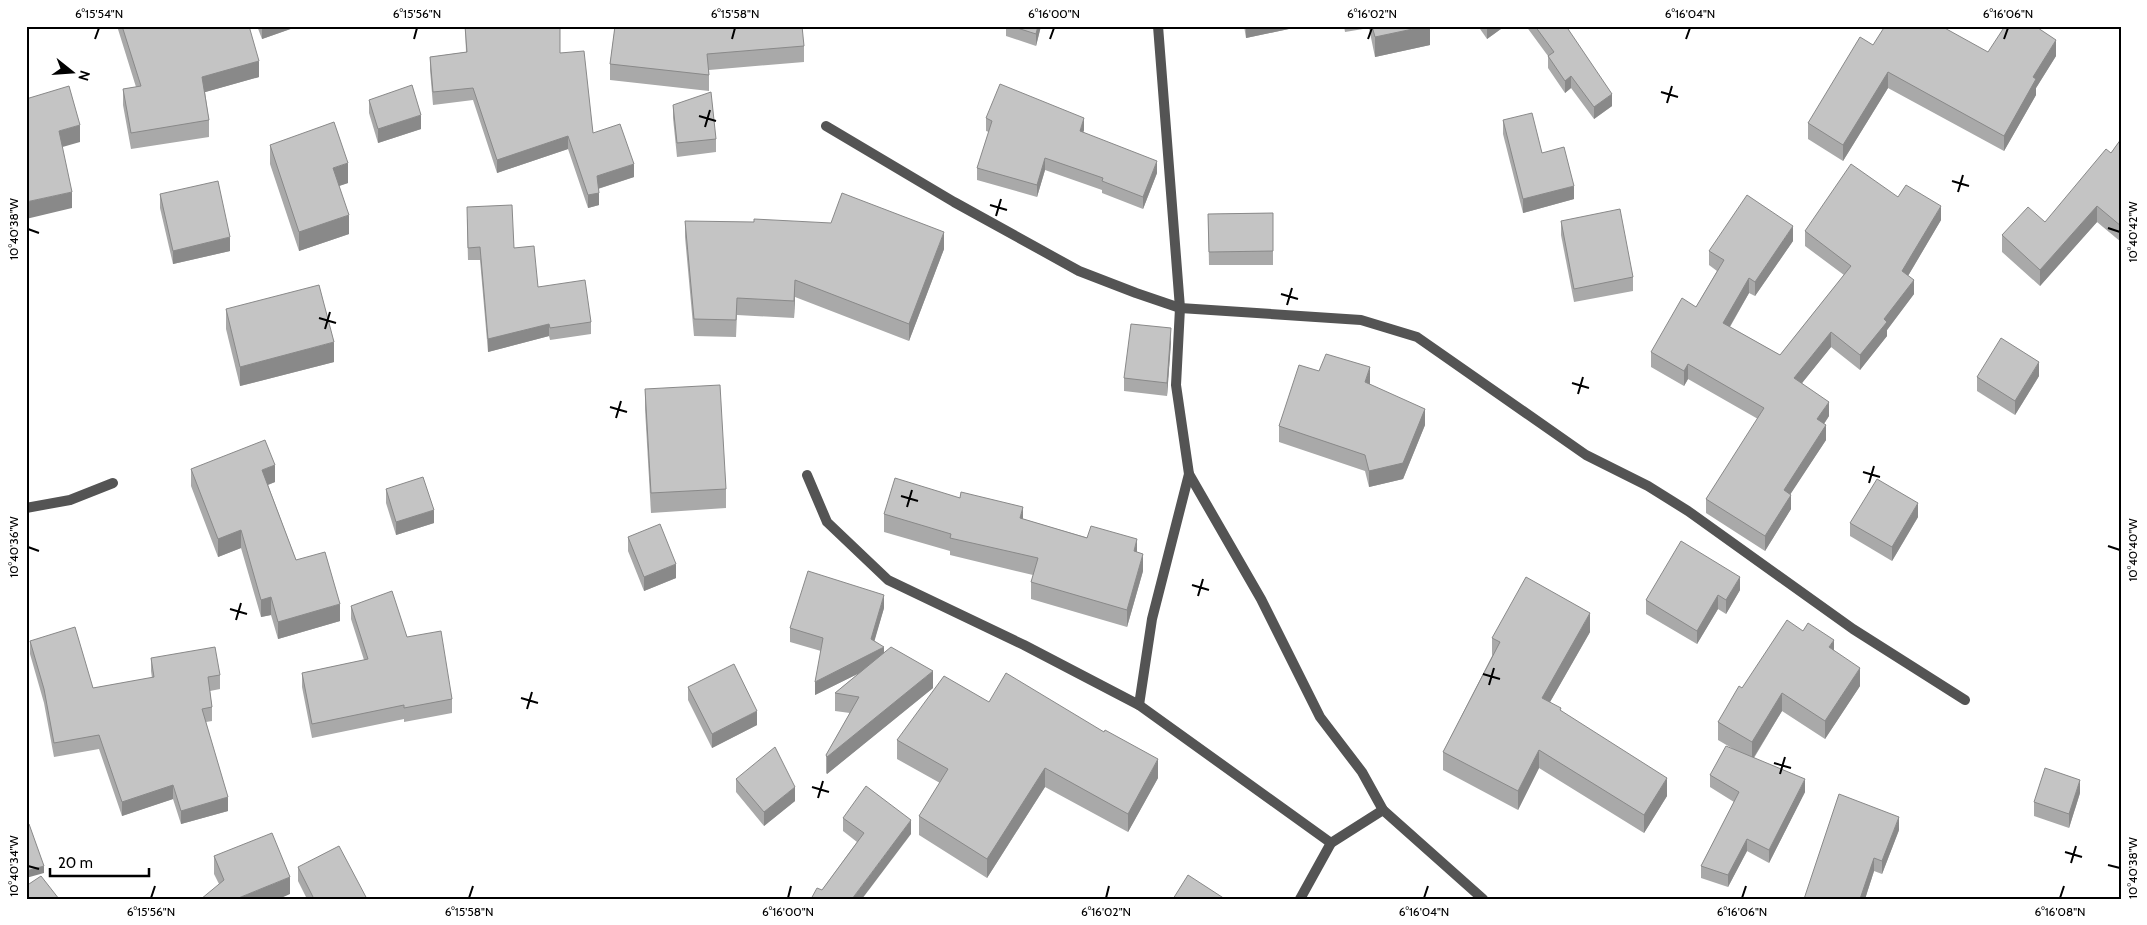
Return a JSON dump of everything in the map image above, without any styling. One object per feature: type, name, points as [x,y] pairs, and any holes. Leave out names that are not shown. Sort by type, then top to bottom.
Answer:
[{"type":"street","points":[[1158,26],[1180,308],[1176,385],[1189,474],[1262,599],[1320,717],[1362,772],[1383,810],[1483,899]]},
{"type":"street","points":[[826,126],[954,202],[1079,271],[1180,308],[1360,320],[1416,337],[1586,455],[1648,486],[1688,512],[1853,629],[1965,700]]},
{"type":"street","points":[[1139,705],[1152,619],[1189,474]]},
{"type":"street","points":[[807,475],[827,522],[888,580],[1015,640],[1139,705],[1331,843]]},
{"type":"street","points":[[26,508],[70,500],[113,483]]},
{"type":"street","points":[[1300,899],[1331,843],[1383,810]]},
{"type":"building","points":[[122,26],[249,26],[259,61],[202,77],[209,120],[131,133],[123,89],[141,86]]},
{"type":"building","points":[[465,26],[560,26],[560,53],[584,51],[593,133],[620,124],[634,164],[597,176],[599,193],[588,195],[568,136],[497,160],[473,88],[433,92],[430,57],[467,52]]},
{"type":"building","points":[[615,26],[802,26],[804,46],[707,54],[709,75],[610,64]]},
{"type":"building","points":[[1011,26],[1038,26],[1036,34]]},
{"type":"building","points":[[1372,26],[1427,26],[1375,37]]},
{"type":"building","points":[[1535,26],[1566,26],[1612,94],[1594,107],[1571,76],[1565,81],[1548,56],[1554,52]]},
{"type":"building","points":[[1885,26],[1941,26],[1988,52],[2005,26],[2035,26],[2056,40],[2033,77],[2036,79],[2004,136],[1888,72],[1843,145],[1808,123],[1860,37],[1873,45]]},
{"type":"building","points":[[1000,84],[1084,118],[1080,131],[1157,161],[1143,197],[1102,181],[1103,178],[1045,158],[1037,185],[977,168],[992,121],[986,118]]},
{"type":"building","points":[[412,85],[421,115],[378,129],[369,100]]},
{"type":"building","points":[[69,86],[80,125],[59,131],[72,192],[26,202],[26,99]]},
{"type":"building","points":[[711,92],[716,139],[677,143],[673,105]]},
{"type":"building","points":[[1532,113],[1542,153],[1564,147],[1574,186],[1523,199],[1503,120]]},
{"type":"building","points":[[334,122],[348,163],[333,168],[349,215],[299,232],[270,145]]},
{"type":"building","points":[[2121,139],[2121,226],[2097,206],[2040,270],[2002,235],[2028,207],[2045,222],[2106,149],[2111,153]]},
{"type":"building","points":[[1851,164],[1898,197],[1906,185],[1941,206],[1902,271],[1914,280],[1884,319],[1887,322],[1860,355],[1831,332],[1794,378],[1829,402],[1817,419],[1826,425],[1784,490],[1791,495],[1765,536],[1706,499],[1764,408],[1688,364],[1684,371],[1651,352],[1682,298],[1696,307],[1724,260],[1709,251],[1747,195],[1793,226],[1755,282],[1749,278],[1723,323],[1780,355],[1851,266],[1805,231]]},
{"type":"building","points":[[218,181],[230,237],[173,251],[160,194]]},
{"type":"building","points":[[842,193],[944,232],[909,324],[795,280],[794,301],[737,298],[736,320],[694,319],[685,221],[754,222],[754,219],[831,223]]},
{"type":"building","points":[[512,205],[514,248],[534,246],[538,287],[585,280],[591,322],[550,328],[549,324],[488,339],[480,247],[468,248],[467,207]]},
{"type":"building","points":[[1620,209],[1633,277],[1574,289],[1561,221]]},
{"type":"building","points":[[1273,213],[1273,251],[1209,252],[1208,214]]},
{"type":"building","points":[[319,285],[334,342],[240,367],[226,309]]},
{"type":"building","points":[[1131,324],[1171,328],[1167,383],[1124,378]]},
{"type":"building","points":[[2001,338],[2039,362],[2015,401],[1977,377]]},
{"type":"building","points":[[1326,354],[1370,367],[1365,382],[1425,409],[1403,463],[1369,471],[1365,455],[1279,426],[1299,365],[1319,371]]},
{"type":"building","points":[[720,385],[726,489],[651,493],[645,389]]},
{"type":"building","points":[[265,440],[275,465],[262,470],[296,560],[325,552],[340,604],[278,622],[271,597],[261,600],[241,530],[218,539],[191,469]]},
{"type":"building","points":[[423,477],[434,510],[396,522],[386,489]]},
{"type":"building","points":[[895,478],[960,498],[961,492],[1023,507],[1020,518],[1087,538],[1091,526],[1137,539],[1134,551],[1143,554],[1127,610],[1031,582],[1038,558],[950,538],[951,534],[884,514]]},
{"type":"building","points":[[1877,479],[1918,503],[1892,547],[1850,523]]},
{"type":"building","points":[[660,524],[676,564],[644,577],[628,537]]},
{"type":"building","points":[[1681,541],[1740,577],[1726,600],[1718,595],[1697,631],[1646,600]]},
{"type":"building","points":[[808,571],[884,595],[871,639],[884,647],[815,682],[823,638],[790,628]]},
{"type":"building","points":[[1526,577],[1590,613],[1542,698],[1561,708],[1560,710],[1667,778],[1644,815],[1539,750],[1518,791],[1443,752],[1500,642],[1492,638]]},
{"type":"building","points":[[392,591],[407,637],[441,631],[452,699],[404,708],[404,705],[312,724],[302,673],[368,659],[351,606]]},
{"type":"building","points":[[1787,620],[1803,631],[1808,623],[1834,640],[1829,647],[1860,668],[1825,721],[1782,693],[1752,742],[1718,722],[1739,686],[1742,688]]},
{"type":"building","points":[[75,627],[93,688],[154,677],[151,658],[215,647],[220,675],[208,677],[212,707],[202,709],[228,797],[181,811],[173,785],[122,802],[99,735],[54,743],[44,689],[30,641]]},
{"type":"building","points":[[891,647],[933,671],[827,757],[826,755],[859,697],[835,693]]},
{"type":"building","points":[[734,664],[757,711],[712,734],[688,687]]},
{"type":"building","points":[[1006,673],[1104,732],[1105,730],[1158,759],[1128,814],[1045,768],[987,859],[919,816],[948,769],[897,740],[944,676],[989,702]]},
{"type":"building","points":[[1726,746],[1805,779],[1769,850],[1747,839],[1728,875],[1701,866],[1739,792],[1710,775]]},
{"type":"building","points":[[775,747],[795,787],[764,812],[736,779]]},
{"type":"building","points":[[2045,768],[2080,780],[2069,814],[2034,802]]},
{"type":"building","points":[[866,786],[911,820],[852,899],[811,899],[817,888],[822,890],[864,833],[843,818]]},
{"type":"building","points":[[1839,794],[1899,817],[1882,861],[1874,858],[1860,899],[1804,899]]},
{"type":"building","points":[[29,824],[44,866],[26,871],[26,825]]},
{"type":"building","points":[[272,833],[290,877],[236,899],[201,899],[224,880],[214,856]]},
{"type":"building","points":[[339,846],[367,899],[314,899],[298,867]]},
{"type":"building","points":[[1188,875],[1225,899],[1173,899]]},
{"type":"building","points":[[41,876],[59,899],[26,899],[26,886]]}]
